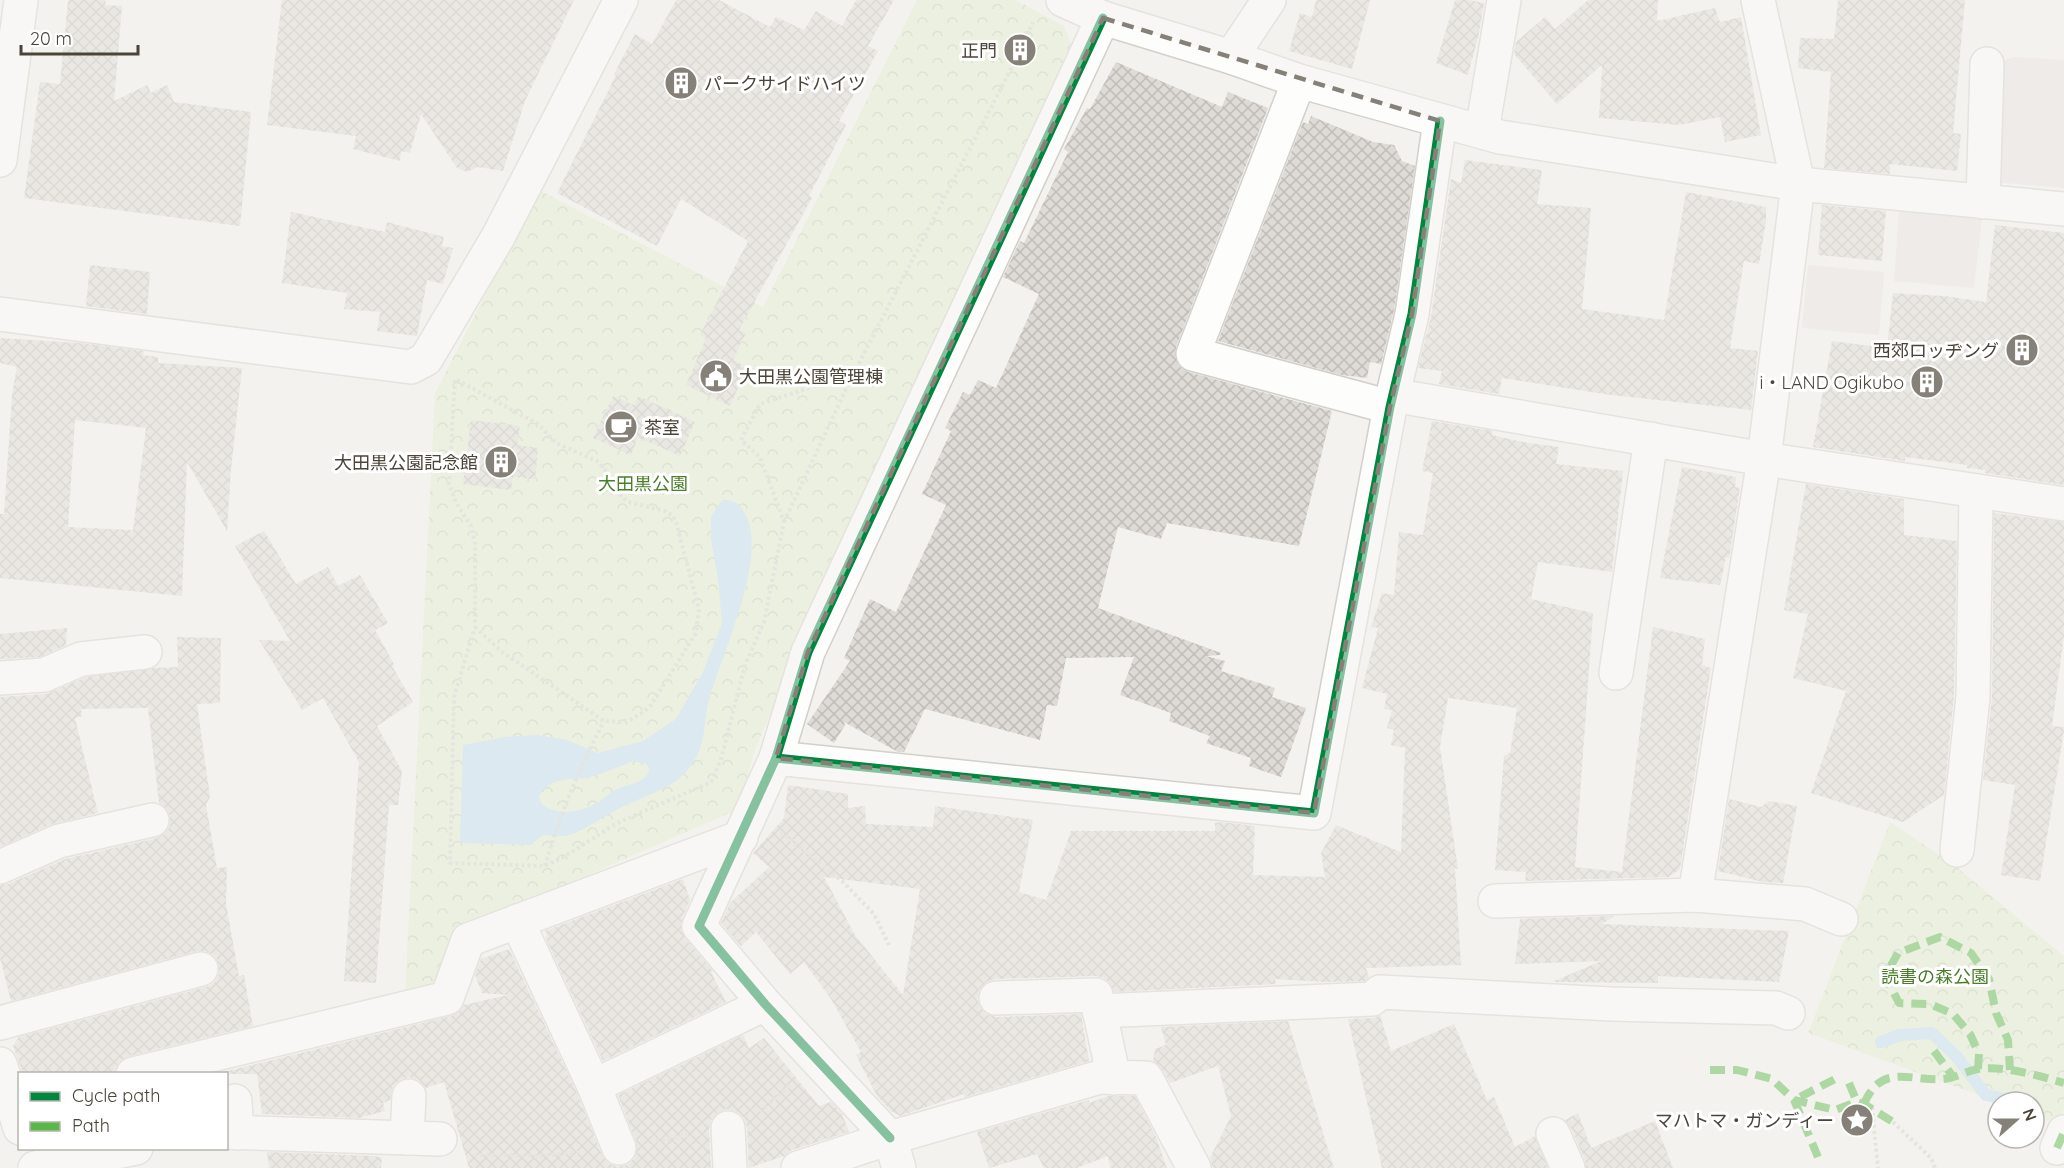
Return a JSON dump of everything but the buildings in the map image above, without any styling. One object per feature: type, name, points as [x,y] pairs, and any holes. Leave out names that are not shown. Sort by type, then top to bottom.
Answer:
[{"type":"street","points":[[0,314],[411,367],[426,359],[498,237],[621,0]]},
{"type":"street","points":[[1063,0],[1103,18],[1231,57],[1299,81],[1512,139],[1798,184],[2064,209]]},
{"type":"street","points":[[1231,57],[1269,0]]},
{"type":"street","points":[[1482,131],[1503,0]]},
{"type":"street","points":[[1695,895],[1764,459],[1798,184],[1758,0]]},
{"type":"street","points":[[0,160],[14,2]]},
{"type":"street","points":[[895,1153],[699,926],[776,758],[808,652],[1103,18]]},
{"type":"street","points":[[1983,202],[1987,64]]},
{"type":"street","points":[[1299,81],[1193,354],[1391,401],[2064,504]]},
{"type":"street","points":[[776,758],[1314,813],[1391,401],[1412,315],[1440,121]]},
{"type":"street","points":[[1616,673],[1651,440]]},
{"type":"street","points":[[1957,850],[1973,696],[1977,492]]},
{"type":"street","points":[[0,678],[44,675],[81,659],[146,652]]},
{"type":"street","points":[[0,867],[59,841],[152,820]]},
{"type":"street","points":[[141,1072],[447,998],[468,940],[747,823]]},
{"type":"street","points":[[1495,901],[1695,895],[1805,904],[1840,919]]},
{"type":"street","points":[[517,921],[594,1086],[619,1148]]},
{"type":"street","points":[[0,1023],[201,969]]},
{"type":"street","points":[[1099,1011],[1372,999],[1380,992],[1611,1004],[1776,1008],[1788,1013]]},
{"type":"street","points":[[996,998],[1096,995],[1114,1078]]},
{"type":"street","points":[[594,1086],[765,1004]]},
{"type":"street","points":[[0,1064],[12,1112]]},
{"type":"street","points":[[798,1168],[895,1153],[1100,1077],[1146,1078],[1194,1168]]},
{"type":"street","points":[[407,1138],[409,1096]]},
{"type":"street","points":[[235,1101],[232,1133],[440,1139]]},
{"type":"street","points":[[728,1128],[730,1168]]},
{"type":"street","points":[[1553,1134],[1568,1168]]},
{"type":"street","points":[[27,1150],[34,1168],[131,1150]]},
{"type":"path","points":[[475,627],[502,652],[604,721],[620,722],[630,720],[651,705],[696,633],[699,609],[673,516],[665,511],[628,502],[616,492],[608,473],[597,461],[556,443],[538,424],[455,379],[449,484],[456,503],[471,526],[475,543],[475,627],[453,697],[450,864],[544,866],[564,857],[616,823],[711,782],[721,759],[745,665],[764,622],[784,522],[854,374],[1018,55]]},
{"type":"path","points":[[784,522],[760,457],[741,440],[760,404],[854,374]]},
{"type":"path","points":[[544,866],[575,778],[604,721]]},
{"type":"path","points":[[747,823],[842,881],[874,914],[889,945]]},
{"type":"path","points":[[1872,1107],[1878,1168]]},
{"type":"path","points":[[1893,1122],[1931,1158],[1935,1168]]},
{"type":"highlighted area","points":[[1103,18],[1440,121],[1412,314],[1390,407],[1314,813],[776,758],[808,652]]},
{"type":"green space","name":"大田黒公園","points":[[917,0],[1016,0],[1064,26],[1071,44],[755,749],[739,809],[462,930],[443,982],[405,993],[435,393],[539,190],[763,307]]},
{"type":"green space","name":"読書の森公園","points":[[1890,822],[1953,864],[2064,956],[2064,1109],[2057,1124],[2046,1120],[2046,1090],[1986,1090],[1986,1098],[1808,1033]]},
{"type":"shaded area","points":[[2013,57],[2064,60],[2064,188],[1993,182],[1996,64]]},
{"type":"shaded area","points":[[1899,211],[1982,219],[1974,288],[1894,281]]},
{"type":"shaded area","points":[[1808,265],[1884,272],[1879,335],[1802,328]]},
{"type":"water","points":[[722,500],[734,502],[739,506],[746,516],[751,534],[751,557],[740,607],[709,700],[701,746],[690,766],[670,785],[566,836],[543,835],[531,845],[460,843],[463,745],[505,737],[538,735],[567,740],[598,753],[643,741],[676,719],[703,672],[722,623],[711,539],[711,517]],"holes":[[[634,761],[646,764],[649,769],[640,781],[615,790],[599,802],[585,808],[570,812],[554,810],[541,803],[539,796],[551,784],[558,781],[594,776]]]},
{"type":"waterway","points":[[1881,1042],[1900,1035],[1932,1033],[1957,1057],[1986,1095]]},
{"type":"marked path","points":[[1978,1069],[1979,1054],[1970,1034],[1953,1014],[1930,1004],[1899,1003],[1885,976],[1898,953],[1940,937],[1971,953],[1989,979],[1996,1013],[2008,1040],[2010,1070]]},
{"type":"marked path","points":[[1934,1051],[1954,1078]]},
{"type":"marked path","points":[[1864,1104],[1871,1091],[1879,1083],[1897,1077],[1943,1079],[1988,1068],[2021,1072],[2064,1083]]},
{"type":"marked path","points":[[1710,1070],[1737,1070],[1772,1079],[1794,1100],[1835,1110],[1857,1102],[1893,1122]]},
{"type":"marked path","points":[[1818,1157],[1794,1100],[1839,1077]]},
{"type":"marked path","points":[[1849,1083],[1857,1102]]},
{"type":"marked path","points":[[2057,1148],[2064,1132]]},
{"type":"cycle path","points":[[890,1138],[765,1004],[699,926],[776,758],[808,652],[1103,18]]},
{"type":"cycle path","points":[[776,758],[1314,813],[1390,407],[1412,314],[1440,121]]},
{"type":"place","name":"正門","points":[[1020,50]]},
{"type":"place","name":"パークサイドハイツ","points":[[681,83]]},
{"type":"place","name":"西郊ロッヂング","points":[[2022,350]]},
{"type":"place","name":"大田黒公園管理棟","points":[[716,376]]},
{"type":"place","name":"i・LAND Ogikubo","points":[[1927,382]]},
{"type":"place","name":"茶室","points":[[621,427]]},
{"type":"place","name":"大田黒公園記念館","points":[[501,462]]},
{"type":"place","name":"マハトマ・ガンディー","points":[[1857,1120]]}]
